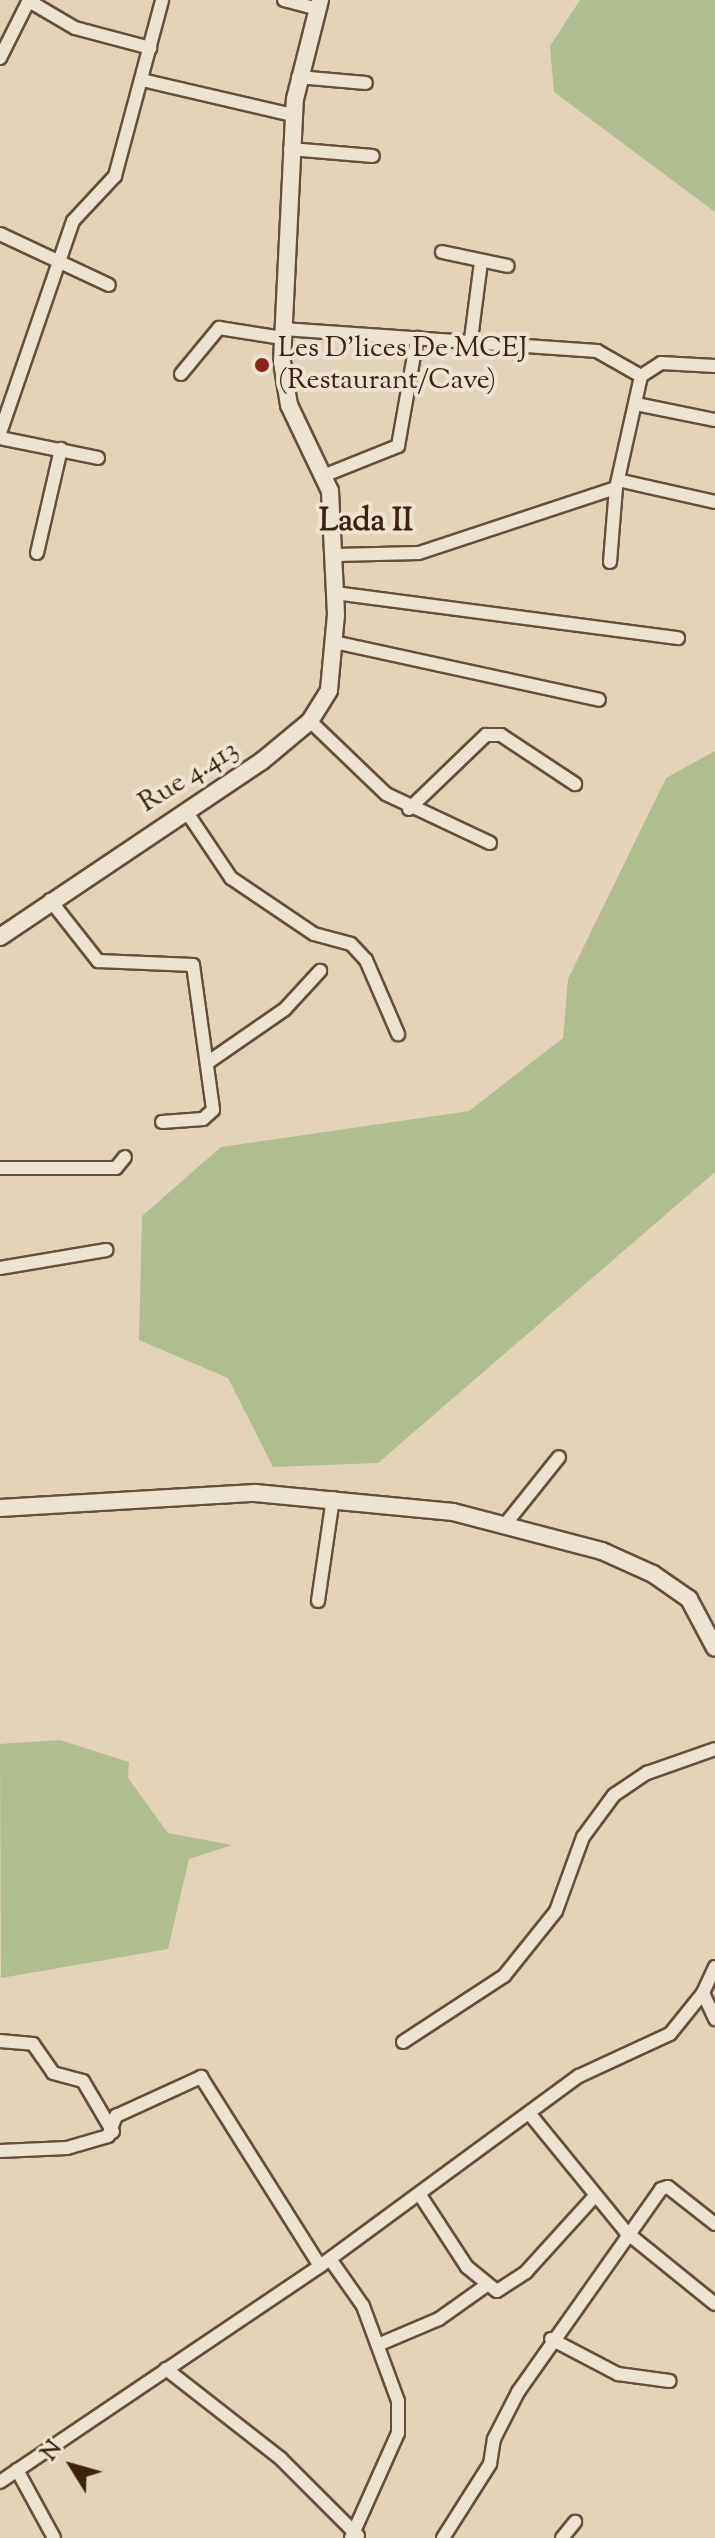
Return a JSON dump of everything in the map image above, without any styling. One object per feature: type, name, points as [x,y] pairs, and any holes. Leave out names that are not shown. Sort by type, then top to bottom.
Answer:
[{"type":"street","points":[[0,58],[29,0],[75,28],[150,48]]},
{"type":"street","points":[[98,458],[0,436],[58,262],[81,206],[115,176],[162,0]]},
{"type":"street","points":[[284,0],[319,4]]},
{"type":"street","name":"Rue 4.413","points":[[0,937],[50,900],[186,811],[310,721],[329,690],[336,614],[335,555],[323,476],[289,405],[282,333],[293,115],[298,77],[319,4]]},
{"type":"street","points":[[298,77],[366,83]]},
{"type":"street","points":[[142,80],[293,115]]},
{"type":"street","points":[[290,149],[373,156]]},
{"type":"street","points":[[0,234],[109,285]]},
{"type":"street","points":[[442,252],[508,266]]},
{"type":"street","points":[[471,339],[481,262]]},
{"type":"street","points":[[181,374],[219,328],[471,339],[597,351],[641,376]]},
{"type":"street","points":[[323,476],[398,446],[417,338]]},
{"type":"street","points":[[610,562],[619,485],[641,376],[661,363],[715,366]]},
{"type":"street","points":[[636,404],[715,420]]},
{"type":"street","points":[[37,553],[61,449]]},
{"type":"street","points":[[335,555],[419,553],[619,485],[715,502]]},
{"type":"street","points":[[335,593],[678,638]]},
{"type":"street","points":[[334,642],[599,700]]},
{"type":"street","points":[[310,721],[409,809],[490,843]]},
{"type":"street","points":[[409,809],[486,735],[501,735],[575,784]]},
{"type":"street","points":[[186,811],[231,878],[314,934],[351,944],[366,960],[398,1034]]},
{"type":"street","points":[[50,900],[98,961],[193,965],[210,1061],[210,1116],[162,1122]]},
{"type":"street","points":[[210,1061],[285,1009],[320,971]]},
{"type":"street","points":[[0,1168],[116,1168],[125,1157]]},
{"type":"street","points":[[0,1268],[106,1250]]},
{"type":"street","points":[[507,1522],[559,1457]]},
{"type":"street","points":[[0,1508],[255,1493],[399,1501],[507,1522],[653,1574],[689,1599],[715,1648]]},
{"type":"street","points":[[318,1601],[333,1498]]},
{"type":"street","points":[[403,2042],[504,1976],[556,1911],[583,1837],[614,1795],[647,1773],[715,1749]]},
{"type":"street","points":[[0,2482],[325,2262],[579,2076],[670,2034],[703,1993],[715,1967]]},
{"type":"street","points":[[703,1993],[715,2019]]},
{"type":"street","points":[[0,2041],[33,2044],[53,2073],[83,2081],[113,2132]]},
{"type":"street","points":[[0,2151],[67,2148],[113,2132],[121,2114],[197,2076],[207,2080],[380,2344],[398,2401],[398,2433],[356,2536],[225,2410],[166,2369]]},
{"type":"street","points":[[529,2113],[626,2232],[715,2304]]},
{"type":"street","points":[[443,2538],[468,2507],[502,2420],[551,2339],[626,2232],[668,2187],[715,2224]]},
{"type":"street","points":[[420,2195],[484,2287]]},
{"type":"street","points":[[380,2344],[439,2319],[484,2287],[507,2288],[595,2196]]},
{"type":"street","points":[[551,2339],[618,2374],[670,2381]]},
{"type":"street","points":[[17,2470],[54,2538]]},
{"type":"street","points":[[562,2538],[575,2522]]},
{"type":"green space","points":[[580,0],[715,0],[715,212],[554,92],[550,46]]},
{"type":"green space","points":[[715,751],[715,1172],[378,1463],[273,1467],[228,1378],[139,1340],[142,1216],[221,1147],[469,1111],[563,1038],[568,979],[666,778]]},
{"type":"green space","points":[[60,1740],[129,1762],[128,1778],[168,1833],[232,1845],[189,1859],[168,1949],[1,1978],[0,1744]]},
{"type":"place","name":"Les D'lices De MCEJ (Restaurant/Cave)","points":[[262,365]]},
{"type":"district","name":"Lada II","points":[[366,522]]}]
